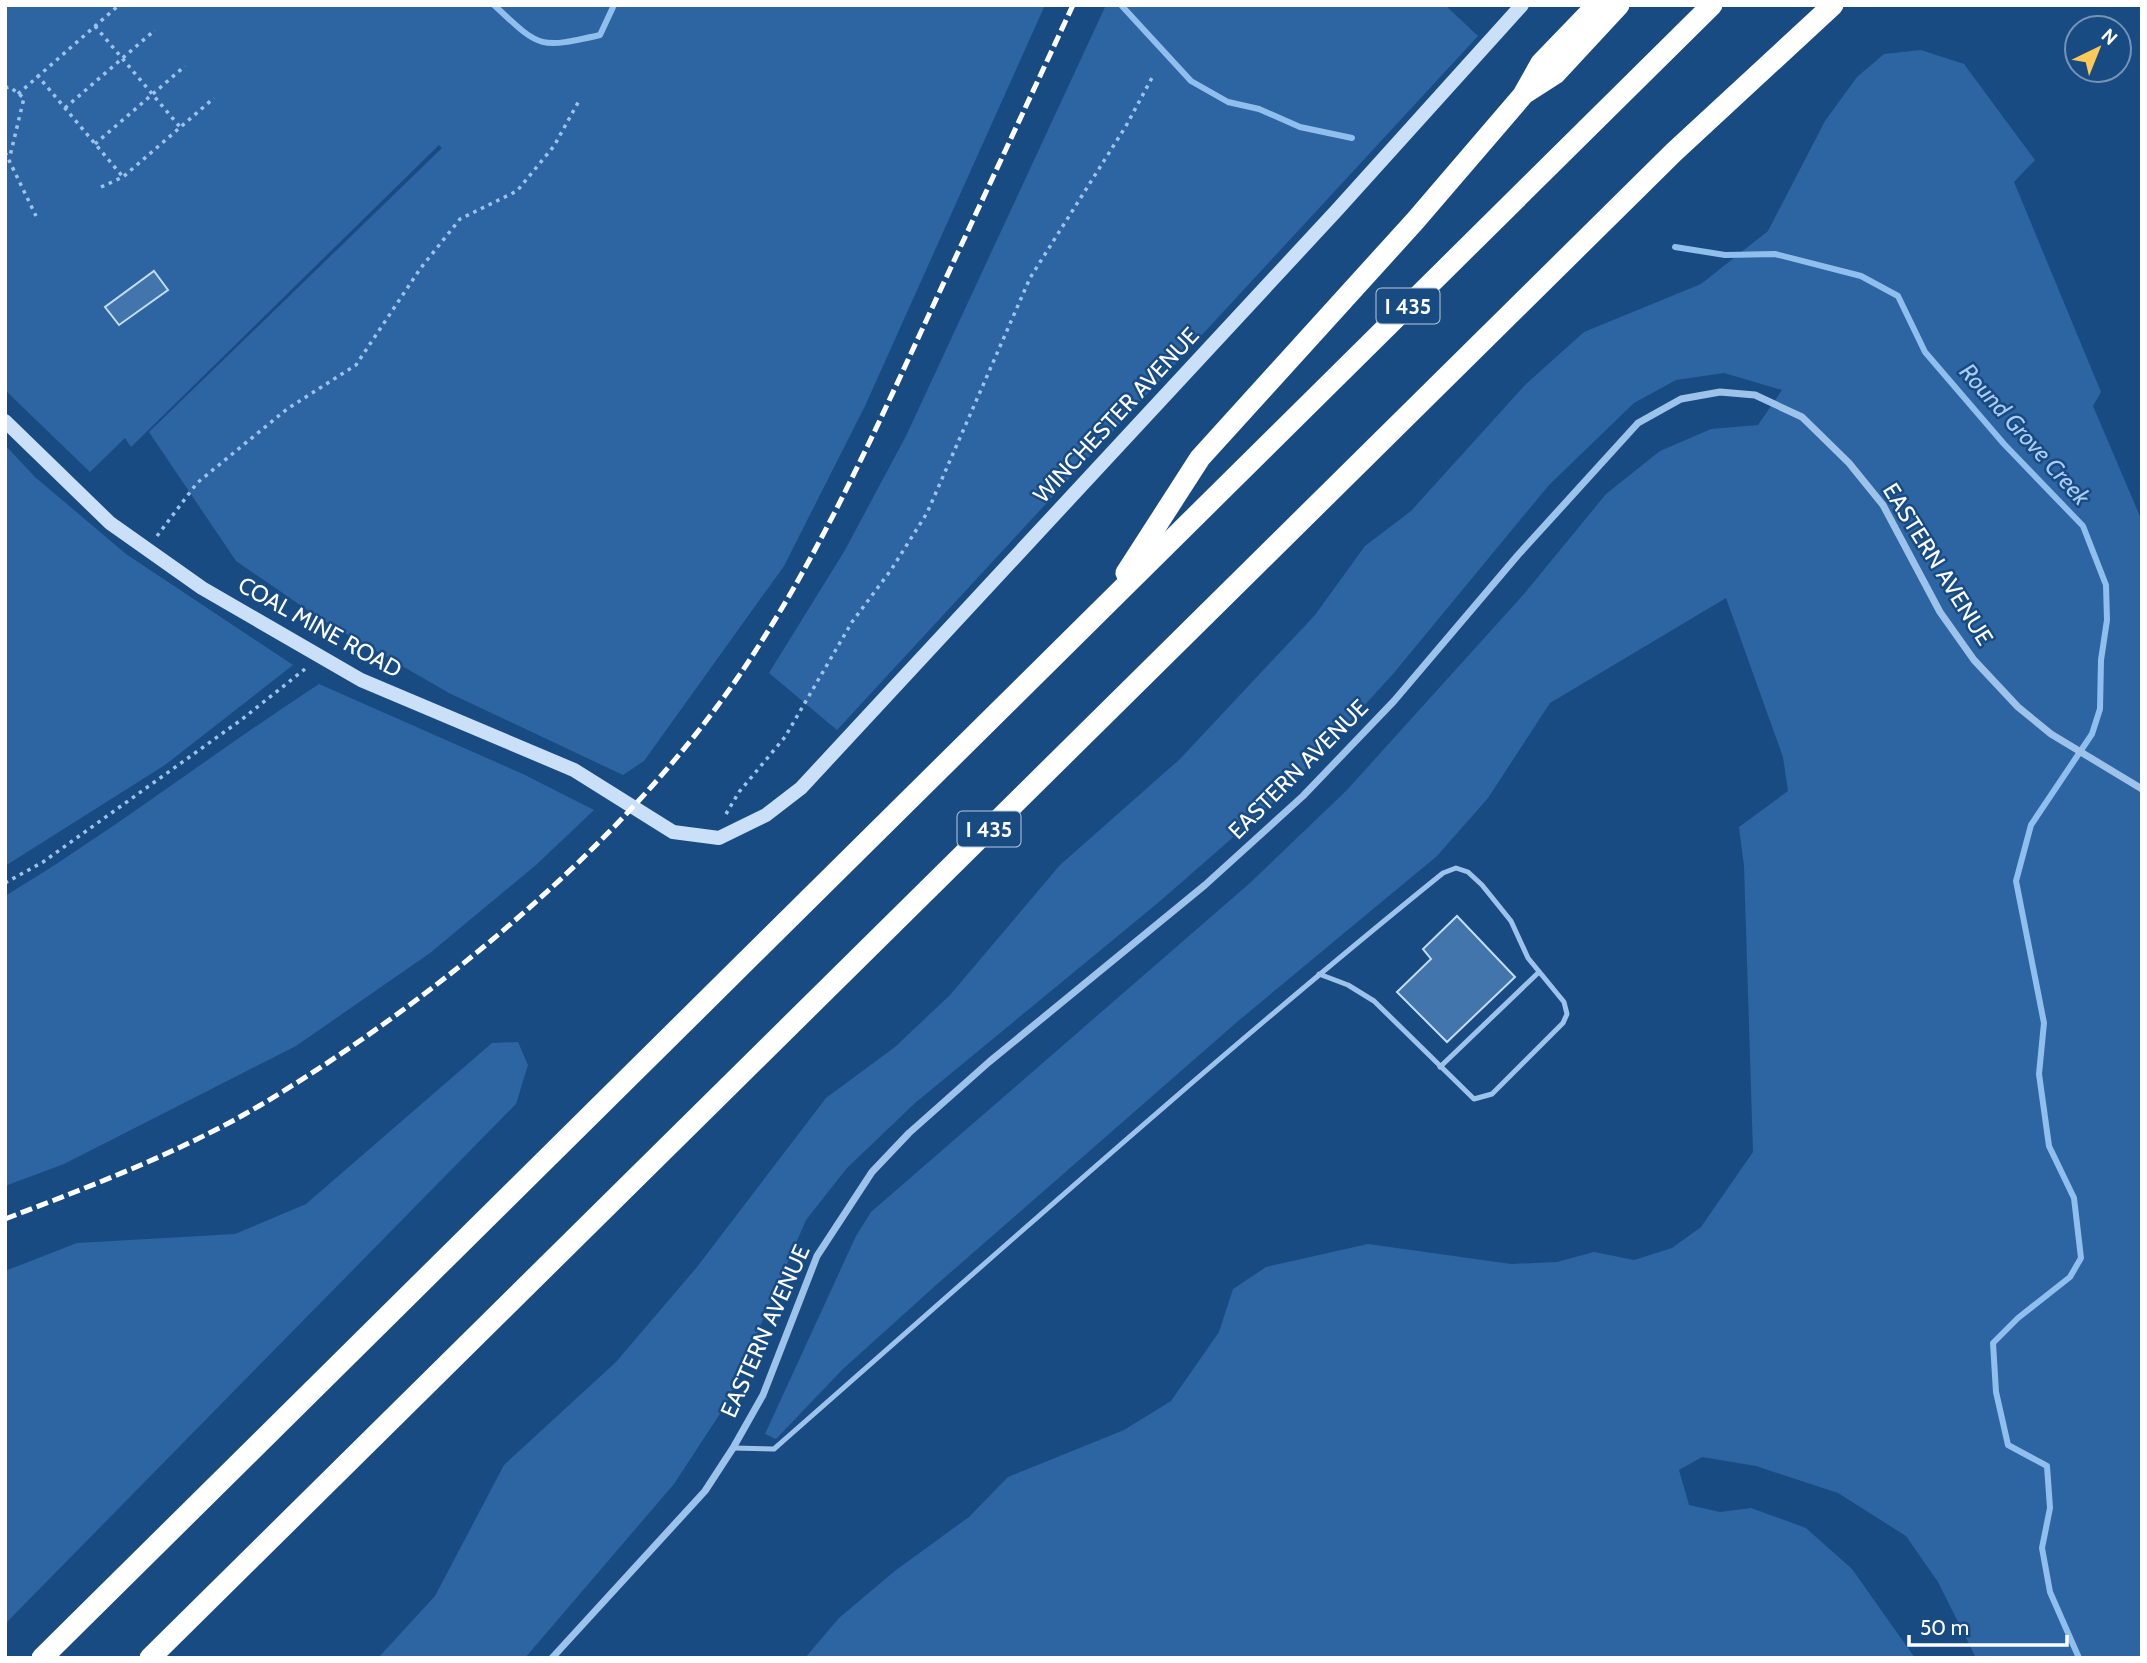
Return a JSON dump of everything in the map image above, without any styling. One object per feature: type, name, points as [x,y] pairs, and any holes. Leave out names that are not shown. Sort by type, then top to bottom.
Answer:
[{"type":"highway","points":[[1104,607],[1200,458],[1415,221],[1523,95],[1541,63],[1597,5]]},
{"type":"highway","points":[[1523,95],[1555,74],[1619,5]]},
{"type":"highway","name":"I 435","points":[[42,1658],[1712,5]]},
{"type":"highway","name":"I 435","points":[[150,1658],[1674,152],[1833,5]]},
{"type":"street","name":"WINCHESTER AVENUE","points":[[720,836],[766,815],[801,789],[1346,201],[1522,5]]},
{"type":"street","name":"EASTERN AVENUE","points":[[552,1658],[705,1491],[763,1395],[817,1255],[872,1172],[909,1133],[989,1062],[1205,885],[1303,796],[1394,701],[1518,555],[1638,423],[1681,399],[1720,392],[1755,395],[1802,418],[1849,463],[1882,505],[1940,612],[1974,660],[2035,721],[2057,738],[2141,789]]},
{"type":"street","name":"COAL MINE ROAD","points":[[5,421],[110,523],[202,588],[361,680],[575,769],[673,832],[720,836]]},
{"type":"lane","points":[[733,1448],[774,1449],[1319,974],[1443,873],[1456,868],[1468,872],[1482,885],[1511,921],[1528,958],[1564,1002],[1567,1014],[1563,1023],[1492,1094],[1474,1099],[1374,1002],[1348,985],[1319,974]]},
{"type":"lane","points":[[1440,1067],[1539,972]]},
{"type":"path","points":[[18,94],[120,5]]},
{"type":"path","points":[[94,26],[180,127]]},
{"type":"path","points":[[65,108],[155,30]]},
{"type":"path","points":[[95,144],[185,65]]},
{"type":"path","points":[[720,836],[739,792],[785,737],[852,622],[891,570],[927,513],[1030,278],[1126,126],[1154,74]]},
{"type":"path","points":[[37,75],[123,177]]},
{"type":"path","points":[[5,88],[10,87],[24,98],[10,156]]},
{"type":"path","points":[[101,187],[123,177],[214,98]]},
{"type":"path","points":[[147,549],[197,483],[287,409],[356,365],[420,269],[460,219],[517,191],[554,146],[580,99]]},
{"type":"path","points":[[5,152],[10,156],[36,216]]},
{"type":"path","points":[[5,883],[43,862],[230,728],[321,657]]},
{"type":"shaded area","points":[[5,5],[1045,5],[865,406],[784,566],[644,761],[623,775],[449,693],[319,618],[236,561],[149,432],[442,148],[439,145],[131,447],[125,438],[90,472],[5,390]]},
{"type":"shaded area","points":[[1106,5],[1445,5],[1478,36],[837,730],[769,673],[845,550],[906,436]]},
{"type":"shaded area","points":[[1921,50],[1964,64],[2035,160],[2014,182],[2101,392],[2093,406],[2142,521],[2142,1658],[1976,1658],[1938,1582],[1906,1536],[1838,1493],[1756,1466],[1702,1457],[1679,1470],[1689,1505],[1720,1512],[1751,1508],[1806,1528],[1852,1569],[1915,1658],[805,1658],[839,1618],[896,1570],[969,1517],[1008,1477],[1124,1430],[1171,1401],[1219,1332],[1233,1289],[1266,1267],[1368,1244],[1511,1264],[1557,1262],[1594,1252],[1634,1260],[1672,1248],[1701,1227],[1753,1152],[1744,866],[1739,827],[1788,791],[1783,757],[1726,598],[1550,703],[1488,798],[1437,856],[1237,1022],[935,1286],[843,1369],[776,1439],[765,1434],[856,1236],[871,1212],[1250,883],[1347,790],[1524,594],[1606,494],[1660,451],[1711,429],[1758,425],[1782,390],[1724,373],[1676,380],[1634,403],[1549,485],[1393,674],[1286,791],[1159,902],[915,1103],[847,1168],[806,1220],[727,1403],[674,1484],[525,1658],[378,1658],[435,1596],[504,1465],[616,1362],[697,1267],[826,1098],[895,1047],[950,995],[1060,865],[1180,759],[1315,615],[1365,546],[1411,511],[1525,385],[1584,332],[1701,284],[1768,231],[1825,121],[1857,77],[1884,54]]},
{"type":"shaded area","points":[[5,445],[35,477],[126,554],[293,665],[165,765],[5,866]]},
{"type":"shaded area","points":[[319,684],[523,774],[594,810],[536,865],[430,953],[296,1046],[64,1164],[5,1186],[5,896],[85,845]]},
{"type":"shaded area","points":[[518,1042],[528,1065],[516,1104],[5,1624],[5,1271],[77,1243],[235,1234],[306,1204],[492,1043]]},
{"type":"building","points":[[154,271],[168,290],[119,325],[105,307]]},
{"type":"building","points":[[1457,916],[1515,977],[1447,1042],[1397,992],[1431,959],[1423,949]]},
{"type":"waterway","name":"Round Grove Creek","points":[[494,5],[531,37],[551,43],[600,35],[614,5]]},
{"type":"waterway","name":"Round Grove Creek","points":[[1121,5],[1191,81],[1228,102],[1259,109],[1300,127],[1352,138]]},
{"type":"waterway","name":"Round Grove Creek","points":[[1675,247],[1725,255],[1775,254],[1861,276],[1898,296],[1925,352],[2004,444],[2083,526],[2106,585],[2107,620],[2101,660],[2100,709],[2092,734],[2031,825],[2016,881],[2044,1023],[2039,1074],[2049,1146],[2074,1198],[2081,1258],[2070,1277],[2018,1318],[1993,1343],[1996,1392],[2008,1445],[2047,1466],[2050,1508],[2042,1548],[2050,1592],[2079,1658]]},
{"type":"railway","points":[[5,1219],[134,1168],[229,1123],[324,1065],[390,1020],[518,918],[579,862],[688,744],[761,642],[834,513],[1073,5]]}]
